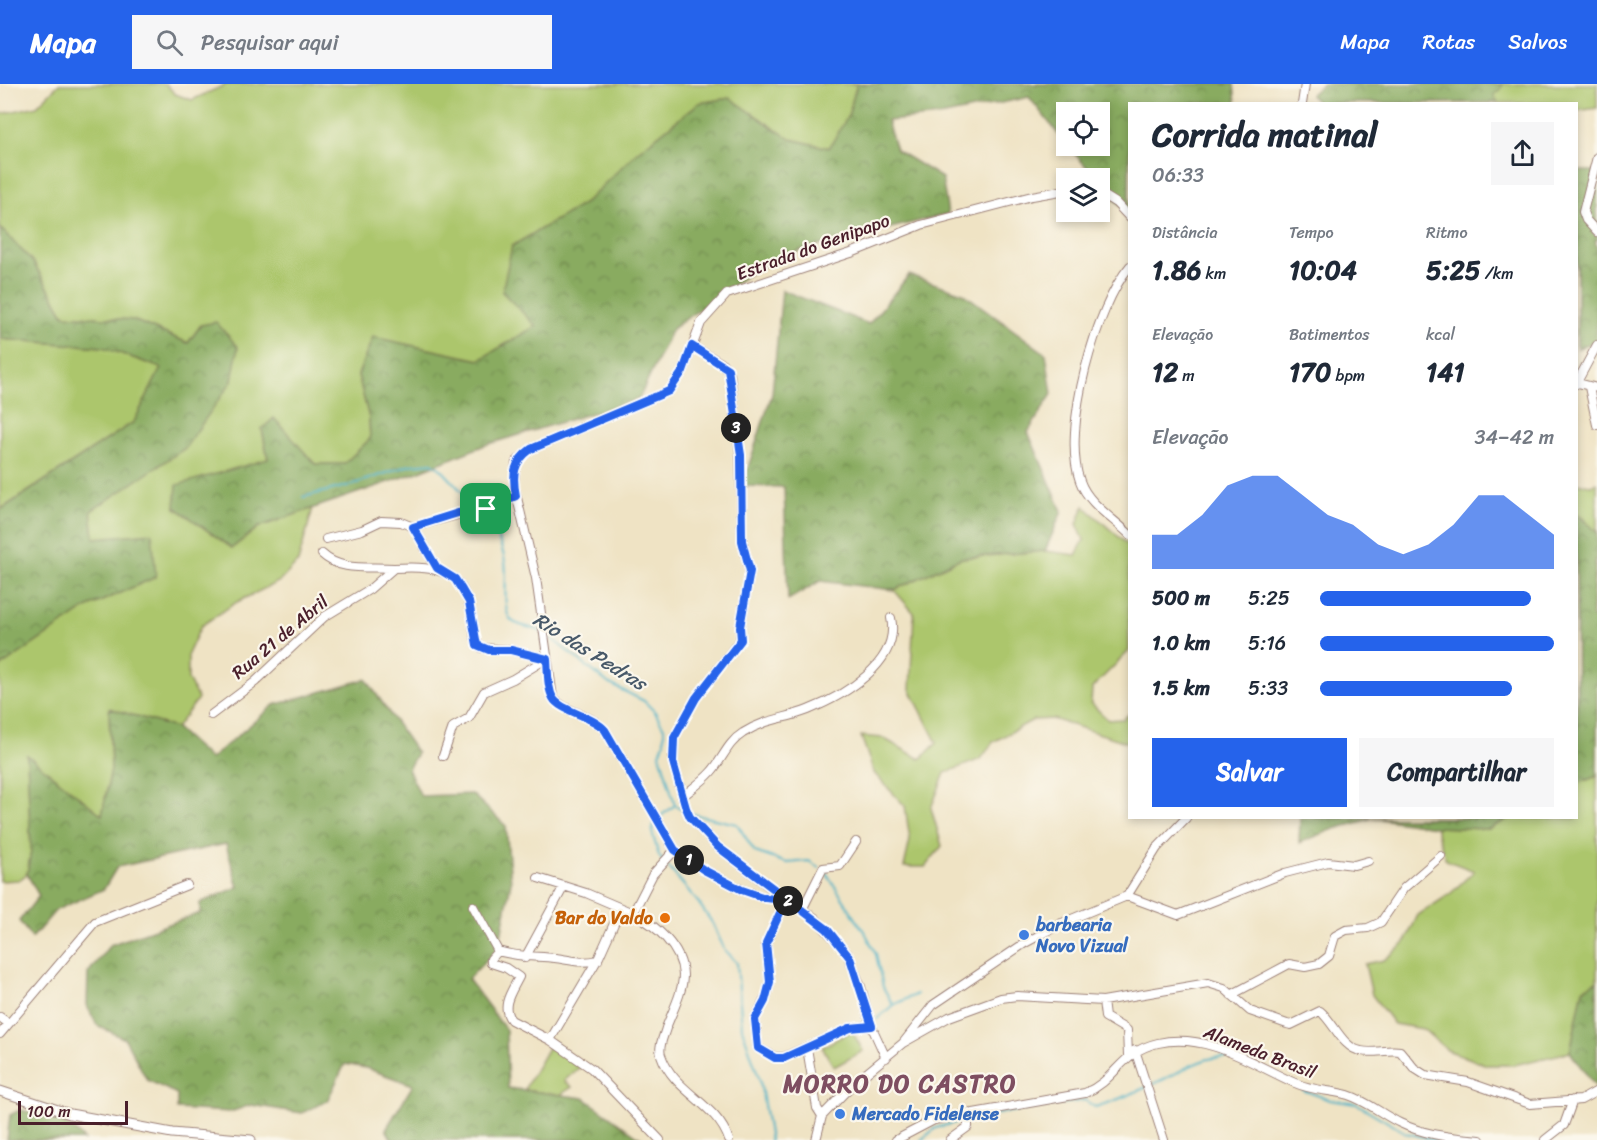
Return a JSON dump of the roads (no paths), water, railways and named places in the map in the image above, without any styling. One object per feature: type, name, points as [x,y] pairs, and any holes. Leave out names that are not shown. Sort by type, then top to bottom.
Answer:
[{"type":"main road","points":[[0,1090],[70,1114],[172,1133],[252,1140]]},
{"type":"street","points":[[1302,102],[1305,84]]},
{"type":"street","points":[[1597,158],[1583,212],[1586,220],[1597,232]]},
{"type":"street","name":"Estrada do Genipapo","points":[[785,899],[765,898],[742,890],[704,870],[675,850],[605,730],[600,724],[560,704],[553,698],[536,578],[516,496],[514,469],[523,455],[669,391],[683,371],[692,346],[709,312],[727,294],[851,253],[937,220],[1056,192]]},
{"type":"street","points":[[1110,199],[1128,216]]},
{"type":"street","points":[[1128,268],[1114,285],[1105,308],[1079,396],[1075,438],[1077,471],[1084,491],[1128,533]]},
{"type":"street","points":[[1578,382],[1597,345]]},
{"type":"street","points":[[692,346],[723,364],[730,374],[741,455],[742,541],[750,571],[740,627],[741,640],[696,698],[674,738],[673,762],[690,817],[718,847],[785,899],[803,908],[827,929],[847,953],[872,1026],[886,1058]]},
{"type":"street","points":[[1578,384],[1593,388],[1597,425]]},
{"type":"street","points":[[326,539],[391,519],[413,527],[458,513],[486,509],[516,496]]},
{"type":"street","points":[[413,527],[437,568],[455,579],[469,602],[477,645],[489,650],[511,650],[546,659]]},
{"type":"street","points":[[322,554],[340,566],[437,568]]},
{"type":"street","name":"Rua 21 de Abril","points":[[211,715],[255,682],[324,617],[370,589],[394,568]]},
{"type":"street","points":[[683,796],[713,770],[722,753],[740,734],[759,723],[807,711],[867,675],[879,661],[892,638],[891,618]]},
{"type":"street","points":[[443,756],[453,728],[469,718],[484,692],[513,679],[546,659]]},
{"type":"street","points":[[816,1140],[822,1116],[852,1085],[903,1043],[927,1012],[955,988],[1025,943],[1062,923],[1127,896],[1157,848],[1185,819]]},
{"type":"street","points":[[803,908],[822,868],[838,867],[856,842]]},
{"type":"street","points":[[633,913],[653,874],[675,850]]},
{"type":"street","points":[[1231,995],[1283,966],[1318,964],[1329,956],[1335,936],[1346,930],[1377,925],[1404,888],[1441,856]]},
{"type":"street","points":[[1127,896],[1178,915],[1285,873],[1328,862],[1354,866],[1368,861]]},
{"type":"street","points":[[538,878],[633,913],[649,922],[674,950],[682,968],[681,986],[661,1044],[662,1056],[678,1082],[714,1113],[729,1140]]},
{"type":"street","points":[[0,1034],[95,922],[187,885]]},
{"type":"street","points":[[525,958],[564,886]]},
{"type":"street","points":[[785,899],[766,943],[770,982],[765,1001],[755,1017],[756,1045],[760,1050],[779,1058],[850,1028],[872,1026]]},
{"type":"street","points":[[473,906],[498,951],[525,958],[552,958],[582,962],[598,960]]},
{"type":"street","points":[[550,1040],[598,960],[621,908]]},
{"type":"street","points":[[498,951],[490,959],[491,963],[506,968],[519,977],[506,1004],[507,1015],[519,1025],[550,1040],[592,1069],[660,1140]]},
{"type":"street","points":[[903,1043],[956,1013],[1001,998],[1017,996],[1103,1001],[1208,983],[1219,985],[1250,1011],[1290,1025],[1320,1011],[1346,1042],[1355,1049],[1364,1052],[1400,1051],[1414,1068],[1425,1075],[1468,1082],[1534,1105],[1583,1099],[1597,1091]]},
{"type":"street","points":[[1103,1001],[1105,1017],[1127,1030],[1132,1053],[1164,1140]]},
{"type":"street","points":[[0,1017],[8,1023]]},
{"type":"street","name":"Alameda Brasil","points":[[1132,1053],[1172,1041],[1207,1044],[1311,1089],[1358,1099],[1408,1127],[1441,1137],[1480,1140]]},
{"type":"street","points":[[807,1048],[817,1108],[822,1116]]},
{"type":"street","points":[[896,1140],[934,1120],[1086,1093],[1105,1083],[1132,1053]]},
{"type":"street","points":[[1545,1140],[1559,1131],[1573,1100]]},
{"type":"street","points":[[952,1139],[968,1126],[968,1113]]},
{"type":"waterway","name":"Rio das Pedras","points":[[303,497],[351,485],[410,465],[432,463],[441,469],[477,508]]},
{"type":"waterway","name":"Rio das Pedras","points":[[481,512],[496,535],[504,555],[506,602],[509,616],[515,623],[542,632]]},
{"type":"waterway","name":"Rio das Pedras","points":[[547,635],[608,683],[644,701],[655,712],[664,728],[664,742],[660,754],[675,805],[684,810]]},
{"type":"waterway","name":"Rio das Pedras","points":[[658,818],[675,805]]},
{"type":"waterway","name":"Rio das Pedras","points":[[692,814],[737,824],[755,852],[787,863],[809,861],[820,868]]},
{"type":"waterway","name":"Rio das Pedras","points":[[654,822],[652,832],[659,856],[698,902],[713,924],[724,949],[737,963],[742,1028],[760,1081],[770,1140]]},
{"type":"waterway","name":"Rio das Pedras","points":[[825,871],[867,936],[876,954],[883,987],[893,1005]]},
{"type":"waterway","name":"Rio das Pedras","points":[[877,1019],[893,1005],[917,994]]},
{"type":"waterway","points":[[971,1118],[1085,1100],[1095,1107],[1139,1091],[1208,1059],[1217,1057],[1238,1059]]},
{"type":"waterway","points":[[1303,1090],[1330,1100],[1357,1104],[1406,1133],[1436,1140]]},
{"type":"waterway","points":[[921,1140],[936,1128],[965,1120]]},
{"type":"place","name":"Bar do Valdo","points":[[665,918]]},
{"type":"place","name":"barbearia Novo Vizual","points":[[1024,935]]},
{"type":"place","name":"Mercado Fidelense","points":[[840,1114]]},
{"type":"district","name":"MORRO DO CASTRO","points":[[900,1084]]}]
